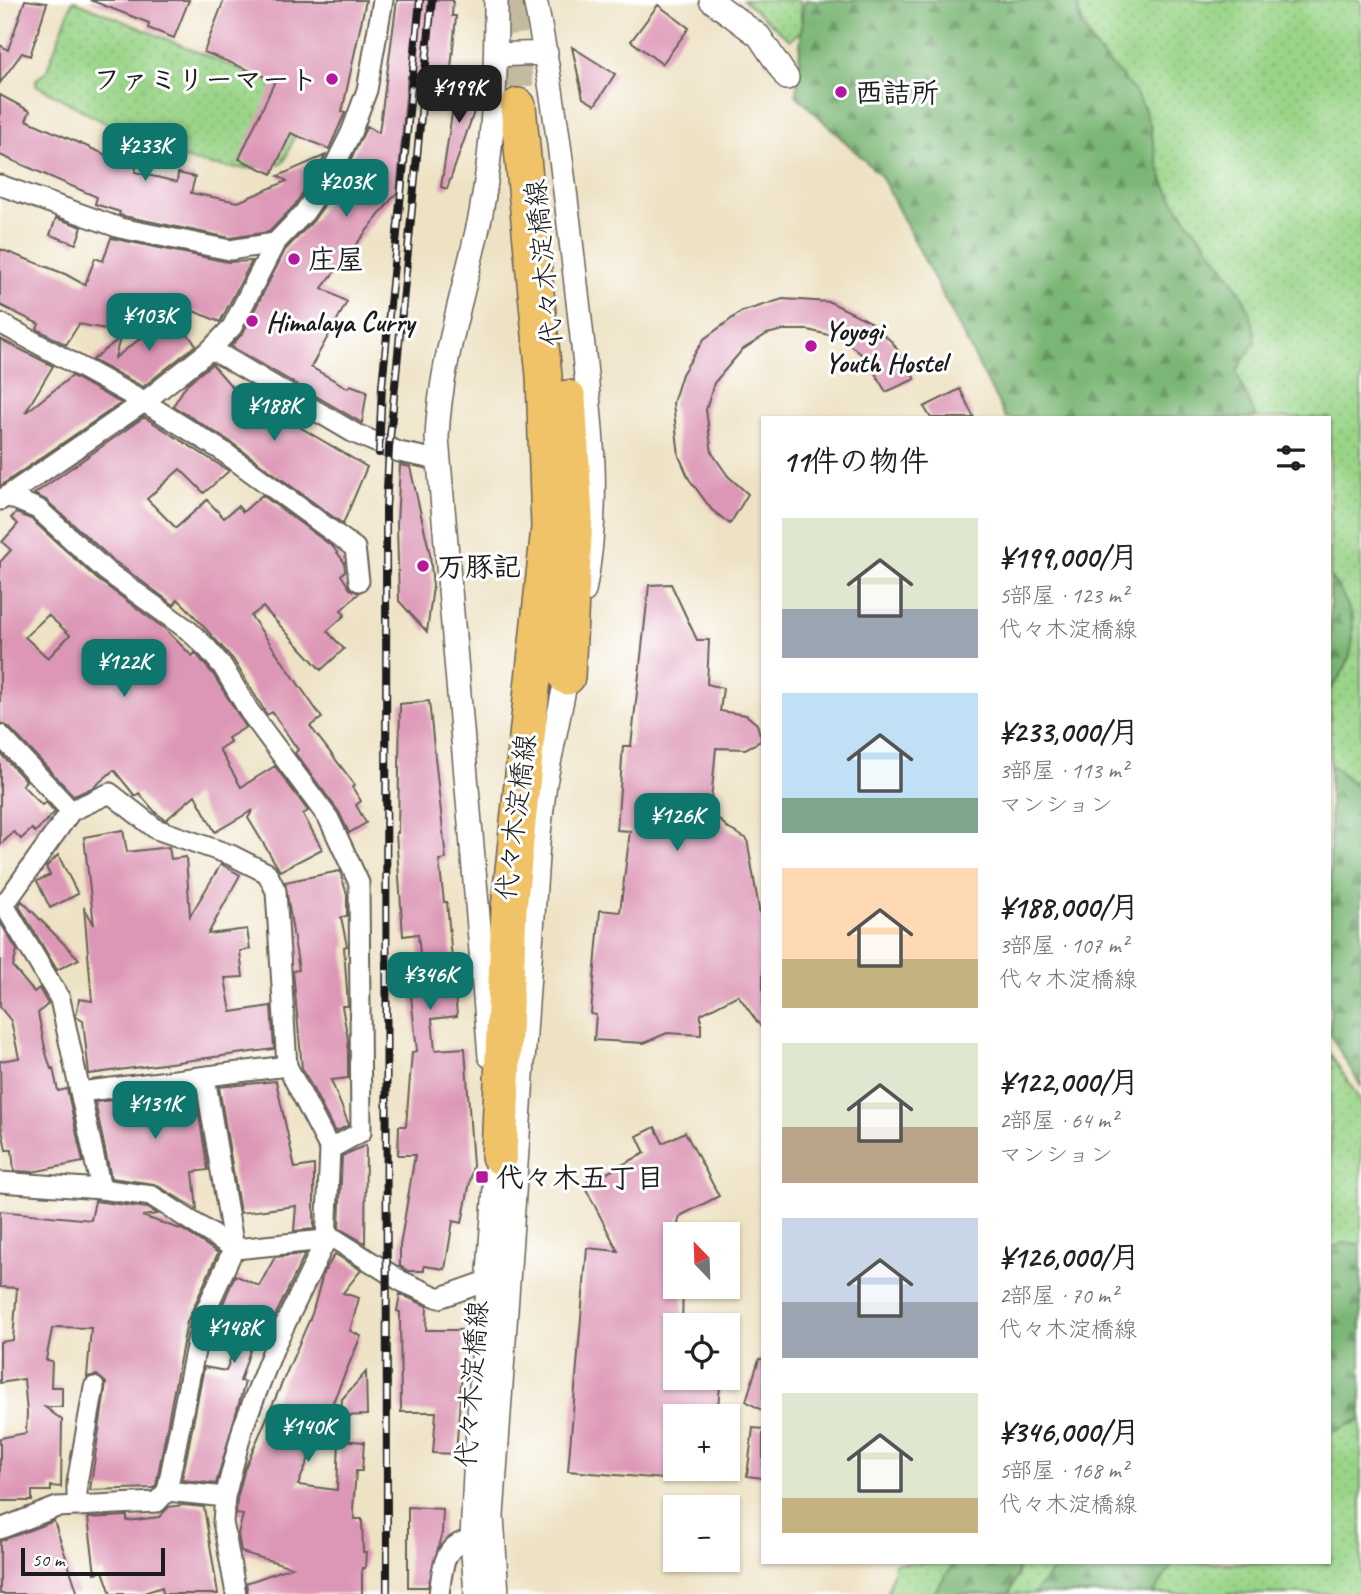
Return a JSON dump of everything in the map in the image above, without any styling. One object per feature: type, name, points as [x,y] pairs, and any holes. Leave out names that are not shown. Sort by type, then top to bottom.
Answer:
[{"type":"highway","points":[[499,1156],[509,908],[549,528],[544,376],[527,105],[573,456],[575,516],[567,677]]},
{"type":"street","points":[[3,498],[144,402],[211,349],[232,327],[275,243],[304,213],[330,177],[351,133],[367,90],[383,0]]},
{"type":"street","name":"代々木淀橋線","points":[[476,1594],[472,1539],[478,1411],[499,1156],[438,460],[441,390],[489,165],[494,122],[496,0]]},
{"type":"street","name":"代々木淀橋線","points":[[497,1594],[492,1516],[527,978],[545,783],[591,559],[594,454],[564,177],[546,52],[535,0]]},
{"type":"street","points":[[710,0],[759,36],[787,78]]},
{"type":"street","points":[[496,55],[546,52]]},
{"type":"street","points":[[3,192],[120,228],[230,250],[275,243]]},
{"type":"street","points":[[0,323],[144,402],[221,450],[355,548],[359,581]]},
{"type":"street","points":[[211,349],[354,433],[399,452],[438,460]]},
{"type":"street","points":[[3,498],[38,509],[105,570],[188,630],[207,648],[223,667],[249,711],[329,819],[359,883],[361,1132],[330,1149]]},
{"type":"street","points":[[0,735],[71,811]]},
{"type":"street","points":[[101,1189],[60,999],[4,905],[71,811],[110,793],[156,829],[231,855],[267,873],[276,891],[287,1066],[330,1149],[326,1240],[275,1345],[243,1427],[225,1497],[223,1522],[236,1594]]},
{"type":"street","points":[[80,1092],[287,1066]]},
{"type":"street","points":[[0,1529],[57,1507],[157,1502],[167,1491],[201,1321],[234,1248],[205,1077]]},
{"type":"street","points":[[0,1182],[101,1189],[152,1196],[234,1248],[335,1239],[401,1281],[439,1298],[490,1280]]},
{"type":"street","points":[[77,1504],[77,1483],[94,1388]]},
{"type":"street","points":[[167,1491],[225,1497]]},
{"type":"street","points":[[439,1594],[448,1551],[457,1542],[472,1539]]},
{"type":"green space","points":[[73,0],[310,99],[284,162],[252,168],[220,167],[188,159],[124,133],[36,85],[36,79],[46,72]]},
{"type":"green space","points":[[743,0],[800,0],[802,30],[790,40]]},
{"type":"green space","points":[[804,0],[1079,0],[1078,14],[1089,40],[1130,86],[1144,107],[1167,188],[1177,206],[1234,281],[1245,301],[1255,342],[1236,372],[1255,416],[1005,416],[881,176],[796,95]]},
{"type":"green space","points":[[1079,0],[1361,0],[1361,776],[1354,783],[1331,765],[1331,688],[1335,684],[1354,619],[1331,579],[1331,416],[1253,416],[1236,372],[1239,365],[1205,241],[1185,219],[1166,187],[1154,153],[1151,126],[1096,50],[1077,10]]},
{"type":"green space","points":[[1331,578],[1347,604],[1353,633],[1352,648],[1340,676],[1331,688]]},
{"type":"green space","points":[[1331,765],[1361,791],[1361,1086],[1331,1037]]},
{"type":"green space","points":[[1331,1055],[1361,1102],[1361,1594],[887,1594],[895,1564],[1331,1564]]},
{"type":"green space","points":[[1344,1243],[1361,1244],[1361,1419],[1331,1434],[1331,1248]]},
{"type":"green space","points":[[953,1564],[1018,1564],[1017,1577],[1009,1594],[933,1594]]},
{"type":"green space","points":[[1057,1564],[1173,1564],[1153,1594],[1034,1594]]},
{"type":"building","points":[[25,0],[47,3],[30,56],[22,53],[0,83],[0,45],[8,50]]},
{"type":"building","points":[[90,0],[189,0],[174,38],[148,28],[149,23]]},
{"type":"building","points":[[224,0],[366,0],[342,112],[345,113],[329,149],[291,133],[272,174],[239,159],[275,81],[204,52]]},
{"type":"building","points":[[397,0],[453,0],[452,16],[456,16],[450,80],[408,76],[397,192],[322,288],[347,302],[311,367],[348,388],[350,385],[367,391],[362,423],[231,346],[243,333],[285,250],[313,221],[339,184],[367,126],[379,133]]},
{"type":"building","points":[[658,5],[689,28],[662,64],[631,41]]},
{"type":"building","points":[[572,47],[615,74],[595,105],[583,98]]},
{"type":"building","points":[[457,80],[477,82],[476,106],[447,189],[441,187]]},
{"type":"building","points":[[0,95],[30,111],[26,120],[111,157],[137,164],[135,172],[177,182],[178,173],[195,177],[191,193],[238,202],[287,181],[278,176],[326,155],[295,205],[269,232],[230,238],[119,215],[120,212],[95,204],[97,197],[0,155]]},
{"type":"building","points":[[56,218],[82,227],[76,244],[50,235]]},
{"type":"building","points":[[111,238],[228,262],[252,261],[220,322],[164,299],[170,306],[128,298],[121,332],[79,324],[66,345],[37,329],[39,324],[0,305],[0,249],[65,274],[85,285],[95,258],[103,261]]},
{"type":"building","points":[[783,299],[830,302],[869,321],[893,343],[915,379],[886,392],[866,358],[855,349],[837,337],[808,330],[783,330],[767,334],[742,350],[714,383],[706,410],[712,453],[728,476],[748,494],[730,524],[712,510],[689,479],[679,456],[673,403],[682,374],[704,339],[741,312]]},
{"type":"building","points":[[172,314],[196,345],[143,387],[92,360],[120,338],[115,358]]},
{"type":"building","points":[[0,339],[53,366],[25,413],[72,376],[121,403],[0,486]]},
{"type":"building","points":[[212,364],[232,387],[367,467],[343,524],[228,440],[173,406],[187,384]]},
{"type":"building","points":[[960,389],[973,416],[930,416],[924,407]]},
{"type":"building","points":[[144,417],[229,471],[204,493],[180,469],[147,499],[176,528],[207,500],[224,518],[238,506],[243,512],[262,495],[333,547],[344,562],[345,571],[341,575],[350,589],[359,593],[341,610],[345,615],[327,631],[344,649],[321,670],[263,607],[251,616],[322,718],[310,726],[355,785],[352,787],[361,801],[356,805],[366,823],[349,833],[339,812],[295,753],[298,750],[272,712],[267,715],[233,659],[187,608],[178,599],[174,605],[113,560],[46,500],[34,494]]},
{"type":"building","points":[[400,465],[410,467],[430,554],[433,587],[427,632],[399,601],[397,524]]},
{"type":"building","points":[[16,513],[31,519],[97,579],[165,629],[192,656],[195,653],[198,656],[213,674],[246,727],[228,738],[230,742],[219,749],[241,787],[275,766],[308,811],[303,814],[322,849],[280,871],[248,818],[253,810],[215,832],[195,795],[166,820],[156,813],[139,793],[135,796],[114,770],[94,787],[74,796],[9,727],[0,723],[0,562],[11,550],[2,542],[18,524],[11,518]],"holes":[[[48,615],[70,635],[48,658],[25,637]]]},
{"type":"building","points":[[671,584],[697,640],[709,640],[707,684],[723,688],[720,711],[746,715],[757,724],[760,734],[761,741],[745,749],[716,748],[710,811],[729,829],[747,839],[761,920],[761,1027],[738,995],[701,1014],[701,1035],[667,1033],[644,1043],[594,1040],[596,1015],[591,1014],[600,910],[620,912],[630,831],[617,830],[623,746],[631,746],[649,585]]},
{"type":"building","points":[[429,701],[446,859],[439,860],[444,902],[447,902],[457,1016],[432,1019],[435,1050],[465,1048],[473,1166],[462,1223],[453,1221],[445,1269],[424,1266],[424,1271],[408,1271],[400,1266],[400,1246],[415,1155],[398,1155],[399,1126],[406,1126],[412,1052],[417,1051],[409,978],[422,976],[418,934],[403,936],[396,833],[400,704]]},
{"type":"building","points":[[0,753],[26,781],[22,785],[42,805],[46,802],[55,812],[35,832],[32,829],[21,839],[14,832],[0,845]]},
{"type":"building","points":[[123,830],[127,852],[169,847],[171,859],[186,857],[190,916],[221,864],[240,875],[208,934],[247,929],[250,949],[240,951],[243,977],[225,978],[231,1012],[271,1006],[274,1049],[89,1074],[83,1021],[76,1017],[79,999],[92,1001],[84,907],[94,925],[84,837]]},
{"type":"building","points":[[58,855],[78,894],[50,908],[37,881],[50,875],[46,867]]},
{"type":"building","points":[[340,871],[347,895],[347,916],[341,917],[347,946],[344,947],[348,1006],[342,1006],[348,1040],[348,1078],[331,1080],[349,1125],[335,1132],[302,1068],[293,971],[299,970],[285,882]]},
{"type":"building","points":[[22,901],[79,959],[57,970],[19,906]]},
{"type":"building","points":[[0,922],[17,950],[13,967],[34,992],[39,988],[48,1004],[38,1013],[46,1053],[51,1069],[53,1068],[58,1091],[67,1089],[83,1162],[32,1172],[14,1171],[12,1150],[6,1150],[1,1124],[0,1061],[19,1058],[11,1021],[0,1007]]},
{"type":"building","points":[[276,1081],[295,1168],[314,1165],[314,1229],[294,1231],[296,1206],[240,1213],[219,1087]]},
{"type":"building","points":[[195,1090],[208,1170],[193,1172],[197,1209],[154,1184],[111,1178],[95,1102]]},
{"type":"building","points":[[655,1127],[663,1143],[685,1132],[719,1196],[680,1216],[678,1222],[663,1222],[663,1299],[683,1299],[682,1313],[663,1313],[663,1390],[720,1390],[718,1404],[663,1404],[663,1479],[568,1471],[587,1248],[618,1251],[584,1185],[645,1153],[637,1136]]},
{"type":"building","points":[[366,1145],[365,1243],[339,1228],[342,1156]]},
{"type":"building","points":[[95,1201],[148,1208],[157,1214],[142,1216],[183,1230],[218,1253],[187,1322],[156,1485],[153,1488],[90,1490],[106,1383],[97,1375],[87,1377],[91,1328],[57,1327],[52,1329],[46,1360],[52,1361],[51,1387],[62,1387],[62,1407],[45,1407],[62,1420],[61,1487],[51,1486],[51,1491],[32,1491],[32,1501],[0,1501],[0,1438],[26,1433],[27,1413],[24,1379],[0,1383],[0,1342],[13,1340],[17,1288],[0,1287],[0,1211],[91,1220]]},
{"type":"building","points":[[305,1254],[267,1333],[257,1329],[240,1381],[245,1382],[216,1484],[182,1480],[204,1367],[226,1371],[236,1342],[211,1332],[235,1275],[259,1286],[275,1257]]},
{"type":"building","points":[[335,1254],[361,1270],[343,1293],[359,1298],[350,1331],[361,1336],[327,1416],[279,1418],[279,1435],[317,1438],[298,1485],[337,1490],[339,1440],[364,1442],[362,1471],[356,1471],[353,1509],[355,1519],[362,1519],[363,1552],[366,1552],[365,1568],[362,1568],[362,1594],[248,1594],[246,1583],[292,1567],[241,1552],[238,1534],[243,1515],[236,1514],[237,1499],[245,1468],[312,1314],[323,1274]]},
{"type":"building","points":[[400,1294],[427,1306],[426,1330],[465,1330],[456,1454],[433,1453],[436,1412],[401,1412],[400,1312],[397,1311]]},
{"type":"building","points":[[759,1359],[761,1359],[761,1410],[746,1401]]},
{"type":"building","points":[[366,1372],[367,1415],[341,1416],[342,1399]]},
{"type":"building","points":[[753,1428],[761,1429],[761,1478],[747,1476]]},
{"type":"building","points":[[169,1507],[204,1507],[218,1594],[163,1594],[162,1587],[141,1594],[111,1594],[103,1571],[95,1573],[88,1518],[127,1516],[127,1521],[159,1517]]},
{"type":"building","points":[[408,1507],[443,1509],[442,1533],[428,1587],[408,1587]]},
{"type":"building","points":[[54,1521],[78,1594],[0,1594],[0,1541]]},
{"type":"tunnel","points":[[506,0],[518,106]]},
{"type":"railway","points":[[379,453],[382,386],[420,0]]},
{"type":"railway","points":[[387,1594],[386,510],[389,448],[432,0]]},
{"type":"place","name":"ファミリーマート","points":[[332,79]]},
{"type":"place","name":"西詰所","points":[[841,92]]},
{"type":"place","name":"庄屋","points":[[294,259]]},
{"type":"place","name":"Himalaya Curry","points":[[252,321]]},
{"type":"place","name":"Yoyogi Youth Hostel","points":[[811,346]]},
{"type":"place","name":"万豚記","points":[[423,566]]},
{"type":"place","name":"代々木五丁目","points":[[482,1177]]}]
